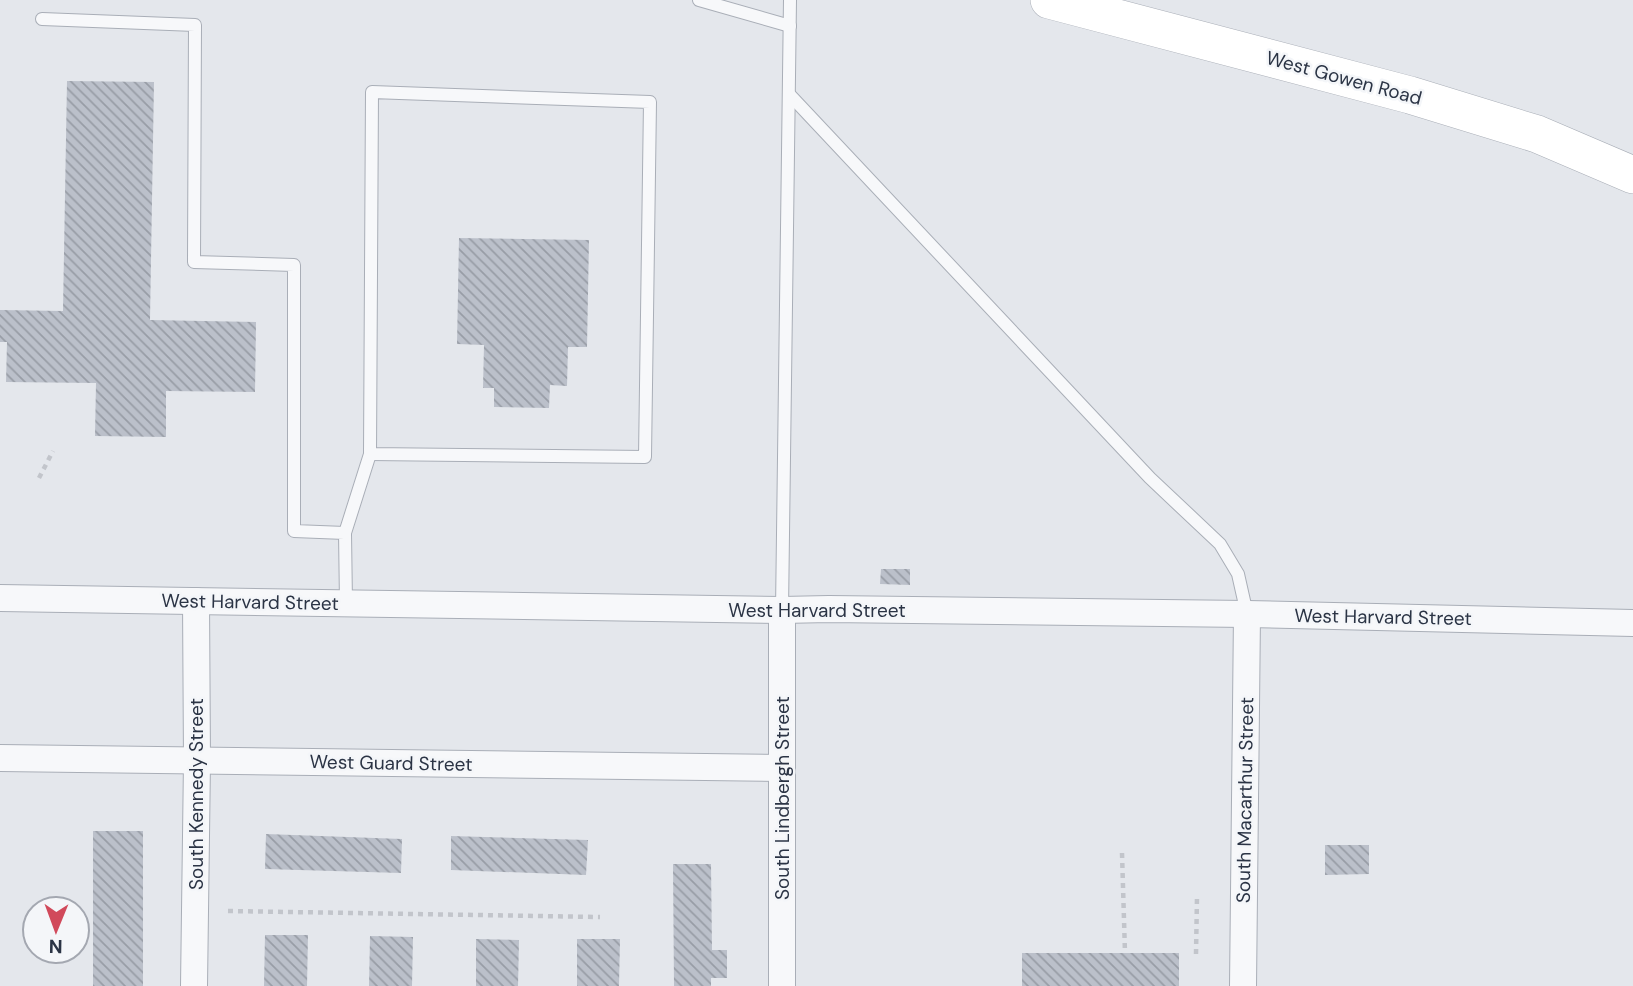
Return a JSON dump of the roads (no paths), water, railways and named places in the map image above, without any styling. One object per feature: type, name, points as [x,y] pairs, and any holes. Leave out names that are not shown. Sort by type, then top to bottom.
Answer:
[{"type":"main road","name":"West Gowen Road","points":[[1049,0],[1410,95],[1537,134],[1633,175]]},
{"type":"street","name":"West Harvard Street","points":[[0,598],[1247,614],[1633,623]]},
{"type":"street","name":"South Kennedy Street","points":[[194,986],[196,601]]},
{"type":"street","name":"South Lindbergh Street","points":[[782,610],[782,986]]},
{"type":"street","name":"South Macarthur Street","points":[[1242,986],[1247,614]]},
{"type":"street","name":"West Guard Street","points":[[0,758],[782,768]]},
{"type":"lane","points":[[699,0],[790,26]]},
{"type":"lane","points":[[782,610],[790,0]]},
{"type":"lane","points":[[42,19],[195,25],[194,262],[294,265],[294,531],[345,533]]},
{"type":"lane","points":[[346,603],[345,533],[370,454],[373,92],[650,102],[645,457],[370,454]]},
{"type":"lane","points":[[789,94],[1150,478],[1220,544],[1238,574],[1247,614]]}]
